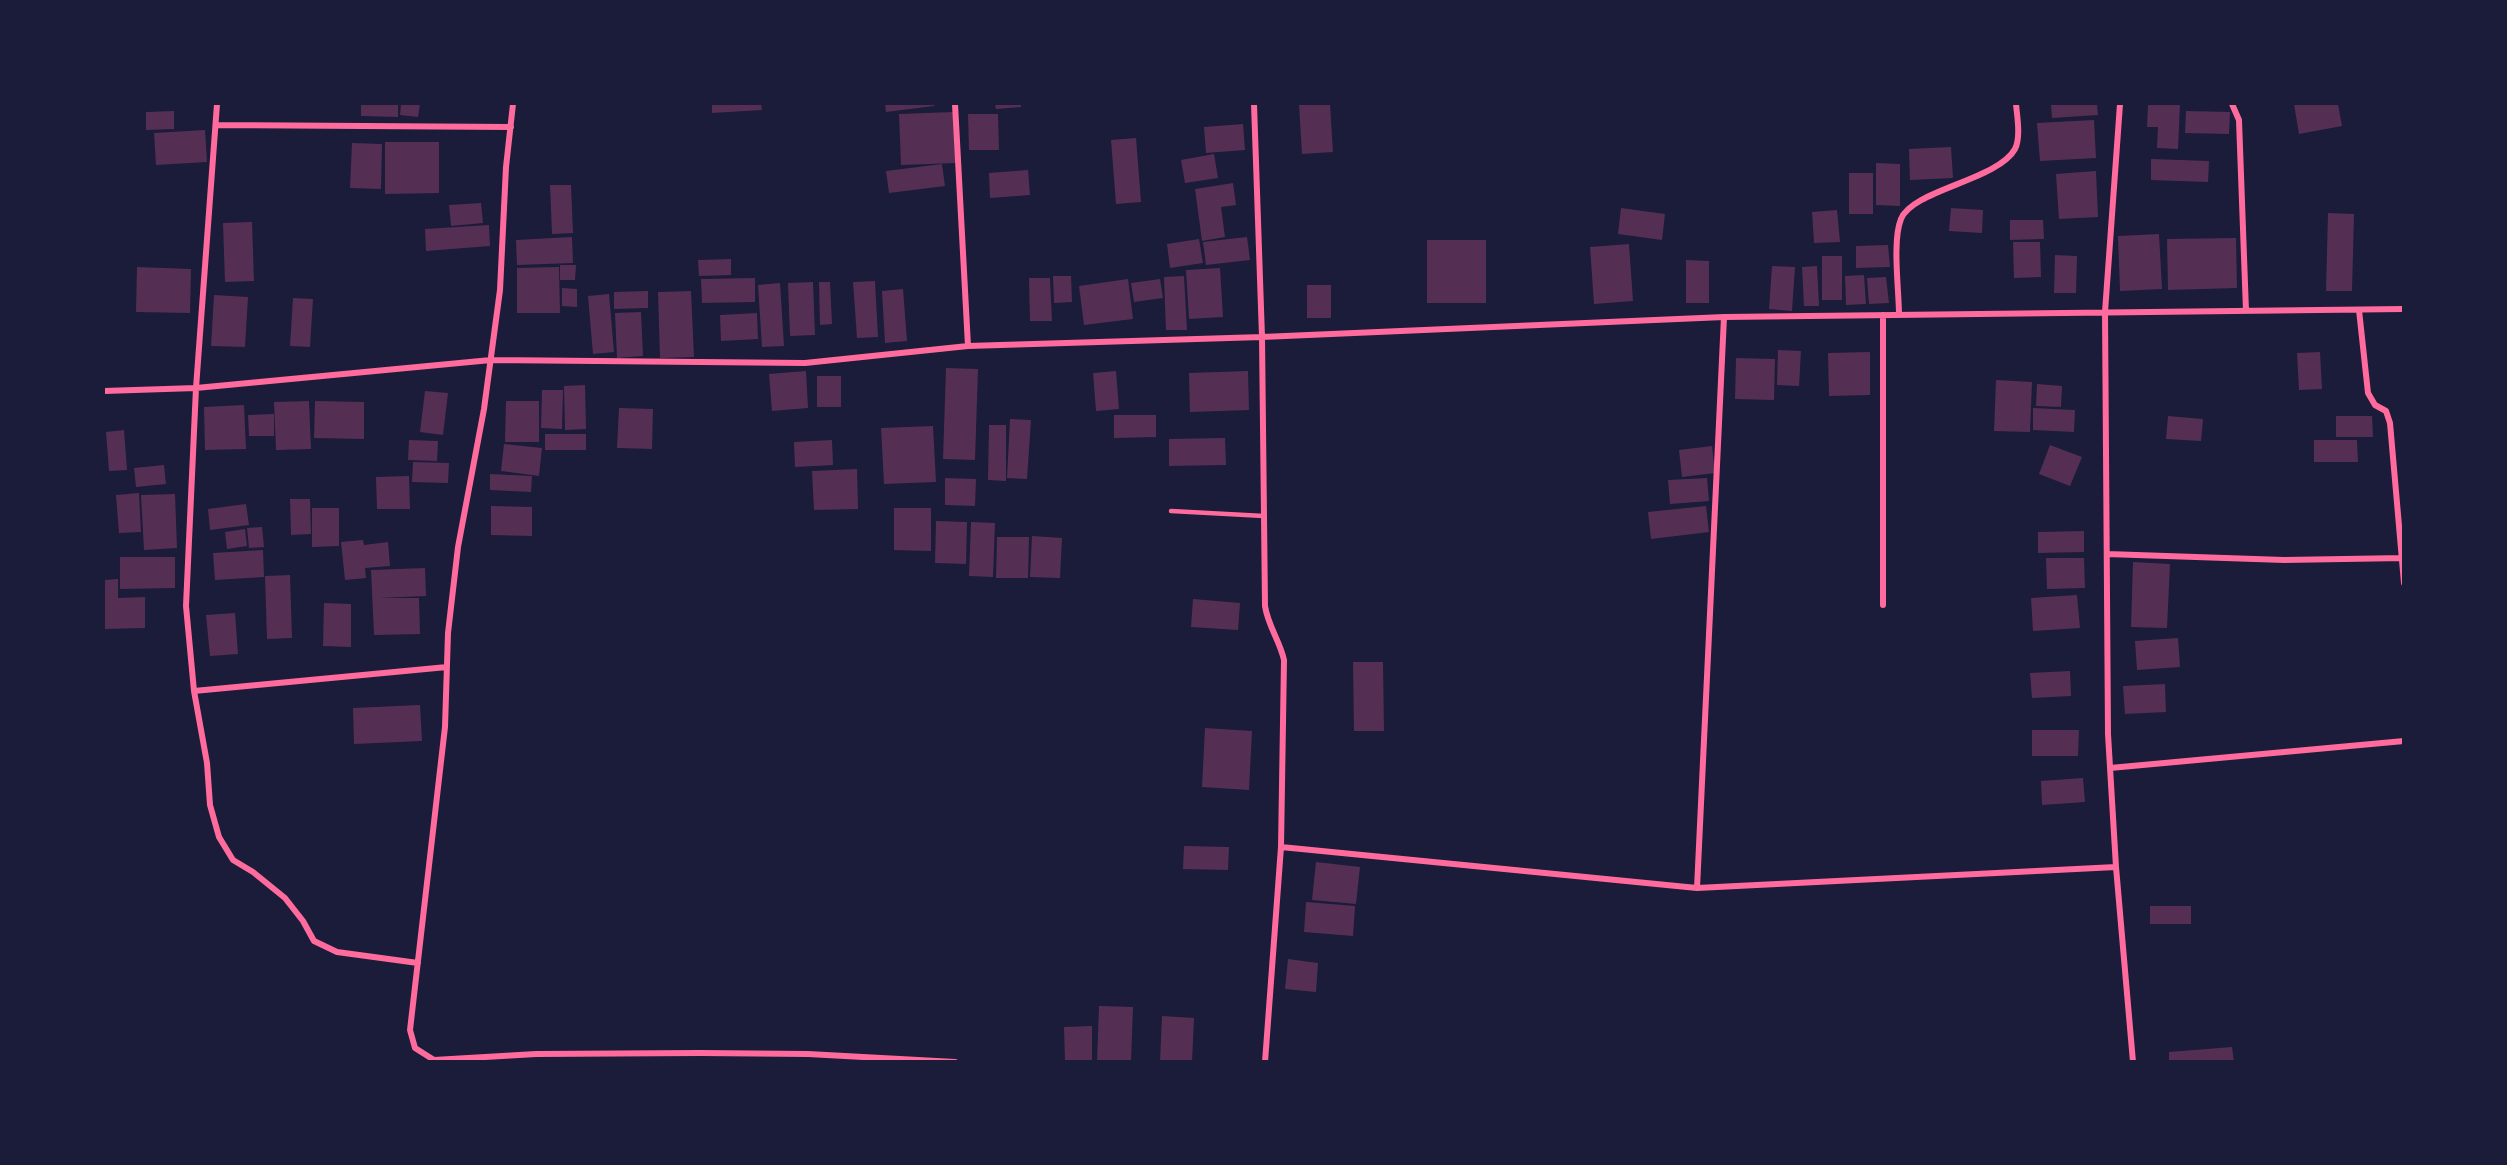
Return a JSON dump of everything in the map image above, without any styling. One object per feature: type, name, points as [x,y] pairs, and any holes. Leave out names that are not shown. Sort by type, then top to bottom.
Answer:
[{"type":"street","points":[[217,104],[196,388],[186,606],[194,691],[207,763],[210,805],[219,837],[233,860],[253,872],[285,898],[303,921],[314,941],[337,952],[418,963]]},
{"type":"street","points":[[513,104],[500,290],[491,360],[458,547],[448,633],[445,727],[410,1030],[415,1048],[434,1061],[536,1054],[644,1053],[808,1054],[955,1062]]},
{"type":"street","points":[[955,104],[968,346]]},
{"type":"street","points":[[1254,104],[1262,337],[1265,606],[1266,617],[1280,642],[1284,660],[1281,846],[1265,1062]]},
{"type":"street","points":[[1899,315],[1897,238],[1901,219],[1908,206],[1944,191],[2008,158],[2016,148],[2016,104]]},
{"type":"street","points":[[2120,104],[2105,312],[2107,554],[2110,768],[2133,1062]]},
{"type":"street","points":[[2232,104],[2239,120],[2246,311]]},
{"type":"street","points":[[216,125],[511,127]]},
{"type":"street","points":[[104,391],[196,388],[491,360],[805,363],[968,346],[1262,337],[1724,317],[2403,309]]},
{"type":"street","points":[[2359,310],[2368,393],[2375,405],[2386,411],[2390,423],[2403,558],[2403,583]]},
{"type":"street","points":[[1883,315],[1883,605]]},
{"type":"street","points":[[1697,888],[1724,317]]},
{"type":"street","points":[[2107,554],[2284,560],[2403,558]]},
{"type":"street","points":[[194,691],[447,667]]},
{"type":"street","points":[[2110,768],[2403,741]]},
{"type":"street","points":[[1281,846],[1697,888],[2116,867]]},
{"type":"street","points":[[644,1053],[644,1062]]},
{"type":"lane","points":[[1171,512],[1264,516]]},
{"type":"building","points":[[361,104],[398,104],[398,117],[361,116]]},
{"type":"building","points":[[401,104],[420,104],[418,117],[400,115]]},
{"type":"building","points":[[712,104],[761,104],[762,110],[712,113]]},
{"type":"building","points":[[885,104],[934,104],[934,106],[886,112]]},
{"type":"building","points":[[995,104],[1021,104],[1021,107],[996,109]]},
{"type":"building","points":[[1299,104],[1330,104],[1333,152],[1302,154]]},
{"type":"building","points":[[2051,104],[2097,104],[2098,115],[2052,118]]},
{"type":"building","points":[[2148,104],[2180,104],[2178,149],[2157,148],[2158,127],[2147,127]]},
{"type":"building","points":[[2294,104],[2338,104],[2342,126],[2299,134]]},
{"type":"building","points":[[174,111],[174,129],[146,130],[146,112]]},
{"type":"building","points":[[2186,111],[2230,112],[2229,134],[2185,133]]},
{"type":"building","points":[[953,112],[956,163],[901,165],[899,114]]},
{"type":"building","points":[[968,114],[998,114],[999,150],[969,150]]},
{"type":"building","points":[[2094,120],[2096,158],[2040,161],[2037,123]]},
{"type":"building","points":[[1243,124],[1245,150],[1206,153],[1204,127]]},
{"type":"building","points":[[205,130],[207,162],[156,165],[154,133]]},
{"type":"building","points":[[1136,138],[1141,202],[1116,204],[1111,140]]},
{"type":"building","points":[[385,142],[439,142],[439,193],[385,194]]},
{"type":"building","points":[[352,143],[382,144],[381,189],[350,188]]},
{"type":"building","points":[[1951,147],[1953,178],[1910,180],[1909,149]]},
{"type":"building","points":[[1214,154],[1218,178],[1185,183],[1181,160]]},
{"type":"building","points":[[2151,159],[2209,161],[2208,182],[2151,180]]},
{"type":"building","points":[[1876,163],[1900,164],[1900,206],[1876,205]]},
{"type":"building","points":[[942,164],[945,186],[889,193],[886,171]]},
{"type":"building","points":[[1028,170],[1030,195],[990,198],[989,173]]},
{"type":"building","points":[[2096,171],[2098,217],[2059,219],[2056,174]]},
{"type":"building","points":[[1849,173],[1873,173],[1873,214],[1849,214]]},
{"type":"building","points":[[1233,183],[1236,205],[1221,207],[1225,237],[1202,241],[1195,189]]},
{"type":"building","points":[[550,185],[571,185],[573,233],[552,234]]},
{"type":"building","points":[[481,203],[483,223],[451,226],[449,205]]},
{"type":"building","points":[[1621,208],[1665,214],[1662,240],[1618,234]]},
{"type":"building","points":[[1951,208],[1983,210],[1982,233],[1949,231]]},
{"type":"building","points":[[1837,210],[1840,242],[1814,243],[1812,212]]},
{"type":"building","points":[[2328,213],[2354,214],[2352,291],[2326,291]]},
{"type":"building","points":[[2010,220],[2043,220],[2044,239],[2010,240]]},
{"type":"building","points":[[252,222],[254,281],[225,282],[223,223]]},
{"type":"building","points":[[489,225],[490,246],[426,251],[425,229]]},
{"type":"building","points":[[2159,234],[2162,289],[2120,291],[2118,236]]},
{"type":"building","points":[[572,237],[573,263],[517,265],[516,240]]},
{"type":"building","points":[[1247,237],[1250,260],[1206,265],[1203,242]]},
{"type":"building","points":[[2236,238],[2237,288],[2168,290],[2167,239]]},
{"type":"building","points":[[1199,239],[1203,263],[1170,268],[1167,244]]},
{"type":"building","points":[[1427,240],[1486,240],[1486,303],[1427,303]]},
{"type":"building","points":[[2013,242],[2040,242],[2041,277],[2014,278]]},
{"type":"building","points":[[1629,244],[1633,301],[1594,304],[1590,247]]},
{"type":"building","points":[[1888,245],[1890,267],[1856,268],[1856,246]]},
{"type":"building","points":[[2055,255],[2077,256],[2076,293],[2054,293]]},
{"type":"building","points":[[1822,256],[1842,256],[1842,300],[1822,300]]},
{"type":"building","points":[[731,259],[731,275],[699,276],[698,260]]},
{"type":"building","points":[[1686,260],[1709,261],[1709,303],[1686,303]]},
{"type":"building","points":[[560,265],[576,265],[575,280],[560,280]]},
{"type":"building","points":[[1772,266],[1795,267],[1792,311],[1769,309]]},
{"type":"building","points":[[1817,266],[1819,306],[1804,306],[1802,267]]},
{"type":"building","points":[[137,267],[191,269],[190,313],[136,312]]},
{"type":"building","points":[[559,267],[560,313],[517,313],[517,268]]},
{"type":"building","points":[[1220,268],[1223,317],[1189,319],[1186,270]]},
{"type":"building","points":[[1864,275],[1866,304],[1846,305],[1845,276]]},
{"type":"building","points":[[1053,276],[1071,276],[1072,302],[1054,303]]},
{"type":"building","points":[[1184,276],[1187,330],[1166,330],[1164,277]]},
{"type":"building","points":[[1886,277],[1889,303],[1869,304],[1867,278]]},
{"type":"building","points":[[755,278],[755,302],[702,303],[701,279]]},
{"type":"building","points":[[1029,278],[1050,278],[1052,321],[1030,321]]},
{"type":"building","points":[[1128,279],[1133,319],[1084,325],[1079,286]]},
{"type":"building","points":[[1160,279],[1163,298],[1134,302],[1131,283]]},
{"type":"building","points":[[875,281],[878,337],[857,338],[853,282]]},
{"type":"building","points":[[813,282],[815,335],[790,336],[788,283]]},
{"type":"building","points":[[819,282],[830,282],[832,324],[820,325]]},
{"type":"building","points":[[780,283],[784,346],[762,347],[758,285]]},
{"type":"building","points":[[1307,285],[1331,285],[1331,318],[1307,318]]},
{"type":"building","points":[[562,288],[577,289],[577,307],[562,306]]},
{"type":"building","points":[[903,289],[907,341],[885,343],[882,291]]},
{"type":"building","points":[[648,291],[648,308],[614,309],[614,292]]},
{"type":"building","points":[[691,291],[694,357],[660,358],[658,292]]},
{"type":"building","points":[[609,294],[614,352],[593,354],[588,296]]},
{"type":"building","points":[[214,295],[248,297],[245,347],[211,346]]},
{"type":"building","points":[[293,298],[313,299],[310,347],[290,346]]},
{"type":"building","points":[[641,312],[643,356],[617,358],[615,313]]},
{"type":"building","points":[[757,313],[758,339],[721,341],[720,315]]},
{"type":"building","points":[[1778,350],[1801,351],[1799,386],[1777,385]]},
{"type":"building","points":[[1870,352],[1870,395],[1829,396],[1828,353]]},
{"type":"building","points":[[2320,352],[2322,389],[2299,390],[2297,353]]},
{"type":"building","points":[[1736,358],[1775,359],[1774,400],[1735,399]]},
{"type":"building","points":[[946,368],[978,369],[975,460],[943,459]]},
{"type":"building","points":[[806,371],[808,408],[772,411],[769,374]]},
{"type":"building","points":[[1116,371],[1119,409],[1096,411],[1093,373]]},
{"type":"building","points":[[1248,371],[1249,410],[1190,412],[1189,373]]},
{"type":"building","points":[[817,376],[841,376],[841,407],[817,407]]},
{"type":"building","points":[[1996,380],[2032,382],[2030,432],[1994,431]]},
{"type":"building","points":[[2037,384],[2062,386],[2061,407],[2036,406]]},
{"type":"building","points":[[585,385],[586,429],[565,430],[564,386]]},
{"type":"building","points":[[542,390],[563,390],[562,429],[541,428]]},
{"type":"building","points":[[425,391],[448,393],[443,435],[420,432]]},
{"type":"building","points":[[309,401],[311,449],[276,450],[274,402]]},
{"type":"building","points":[[315,401],[364,402],[364,439],[314,438]]},
{"type":"building","points":[[506,401],[539,401],[539,442],[505,442]]},
{"type":"building","points":[[244,405],[246,449],[205,450],[204,407]]},
{"type":"building","points":[[619,408],[653,409],[652,449],[617,448]]},
{"type":"building","points":[[2033,408],[2075,410],[2074,432],[2033,430]]},
{"type":"building","points":[[274,414],[274,436],[249,436],[248,415]]},
{"type":"building","points":[[1114,415],[1156,415],[1156,437],[1114,438]]},
{"type":"building","points":[[2168,416],[2203,419],[2201,441],[2166,439]]},
{"type":"building","points":[[2336,416],[2372,416],[2373,437],[2336,437]]},
{"type":"building","points":[[1010,419],[1031,420],[1027,479],[1007,478]]},
{"type":"building","points":[[989,425],[1006,425],[1006,481],[988,480]]},
{"type":"building","points":[[933,426],[936,482],[884,484],[881,428]]},
{"type":"building","points":[[124,430],[127,470],[109,471],[106,432]]},
{"type":"building","points":[[545,434],[586,434],[586,450],[545,450]]},
{"type":"building","points":[[1225,438],[1226,465],[1169,466],[1169,439]]},
{"type":"building","points":[[409,440],[438,441],[437,461],[408,460]]},
{"type":"building","points":[[832,440],[833,465],[795,467],[794,442]]},
{"type":"building","points":[[2314,440],[2357,440],[2358,462],[2314,462]]},
{"type":"building","points":[[504,444],[542,448],[539,476],[501,471]]},
{"type":"building","points":[[2050,445],[2082,457],[2070,486],[2039,474]]},
{"type":"building","points":[[1712,446],[1715,473],[1682,477],[1679,450]]},
{"type":"building","points":[[413,462],[449,463],[448,483],[412,482]]},
{"type":"building","points":[[164,465],[166,484],[136,487],[134,468]]},
{"type":"building","points":[[857,469],[858,509],[814,510],[812,471]]},
{"type":"building","points":[[490,474],[532,476],[531,492],[490,490]]},
{"type":"building","points":[[409,476],[410,509],[377,509],[376,477]]},
{"type":"building","points":[[945,478],[976,479],[975,506],[945,505]]},
{"type":"building","points":[[1707,478],[1709,501],[1670,504],[1668,480]]},
{"type":"building","points":[[139,493],[141,532],[119,533],[116,495]]},
{"type":"building","points":[[175,494],[177,548],[144,550],[141,495]]},
{"type":"building","points":[[290,499],[310,499],[311,534],[291,535]]},
{"type":"building","points":[[246,504],[249,525],[210,530],[208,509]]},
{"type":"building","points":[[491,506],[532,507],[532,536],[491,535]]},
{"type":"building","points":[[1706,506],[1709,532],[1651,539],[1648,512]]},
{"type":"building","points":[[312,508],[339,508],[339,546],[312,547]]},
{"type":"building","points":[[894,508],[931,508],[931,551],[894,550]]},
{"type":"building","points":[[936,521],[967,522],[966,564],[935,563]]},
{"type":"building","points":[[971,522],[995,523],[993,577],[969,576]]},
{"type":"building","points":[[262,527],[264,547],[249,548],[247,528]]},
{"type":"building","points":[[245,529],[247,546],[227,549],[225,532]]},
{"type":"building","points":[[2084,531],[2084,552],[2038,553],[2038,532]]},
{"type":"building","points":[[1032,536],[1062,538],[1060,578],[1030,577]]},
{"type":"building","points":[[997,537],[1029,537],[1028,578],[996,578]]},
{"type":"building","points":[[363,540],[364,545],[388,542],[390,566],[365,568],[366,578],[345,580],[341,542]]},
{"type":"building","points":[[263,550],[264,577],[215,580],[213,553]]},
{"type":"building","points":[[120,557],[175,557],[175,588],[120,589]]},
{"type":"building","points":[[2046,558],[2084,558],[2085,588],[2047,589]]},
{"type":"building","points":[[2133,562],[2170,564],[2167,628],[2131,627]]},
{"type":"building","points":[[425,568],[426,596],[379,598],[419,598],[420,634],[374,635],[371,570]]},
{"type":"building","points":[[290,575],[292,638],[267,639],[265,576]]},
{"type":"building","points":[[118,579],[118,598],[145,597],[145,628],[104,629],[104,580]]},
{"type":"building","points":[[2077,595],[2080,628],[2033,631],[2031,598]]},
{"type":"building","points":[[1193,599],[1240,603],[1238,630],[1191,627]]},
{"type":"building","points":[[324,603],[351,604],[351,647],[323,646]]},
{"type":"building","points":[[235,613],[238,654],[210,656],[206,615]]},
{"type":"building","points":[[2178,638],[2180,667],[2137,670],[2135,641]]},
{"type":"building","points":[[1353,662],[1383,662],[1384,731],[1354,731]]},
{"type":"building","points":[[2070,671],[2071,696],[2032,698],[2030,673]]},
{"type":"building","points":[[2165,684],[2166,712],[2125,714],[2123,686]]},
{"type":"building","points":[[420,705],[422,741],[354,744],[353,708]]},
{"type":"building","points":[[1205,728],[1252,731],[1249,790],[1202,787]]},
{"type":"building","points":[[2032,730],[2079,730],[2078,756],[2032,756]]},
{"type":"building","points":[[2083,778],[2085,802],[2042,805],[2041,781]]},
{"type":"building","points":[[1184,846],[1229,847],[1228,870],[1183,869]]},
{"type":"building","points":[[1316,862],[1360,867],[1356,904],[1312,900]]},
{"type":"building","points":[[1306,902],[1355,906],[1353,936],[1304,932]]},
{"type":"building","points":[[2150,906],[2191,906],[2191,924],[2150,924]]},
{"type":"building","points":[[1288,959],[1318,963],[1316,992],[1285,989]]},
{"type":"building","points":[[1099,1006],[1133,1007],[1131,1062],[1097,1062]]},
{"type":"building","points":[[1162,1016],[1194,1018],[1192,1062],[1160,1062]]},
{"type":"building","points":[[1092,1026],[1092,1061],[1065,1061],[1064,1027]]},
{"type":"building","points":[[2232,1047],[2234,1062],[2169,1062],[2169,1052]]}]
